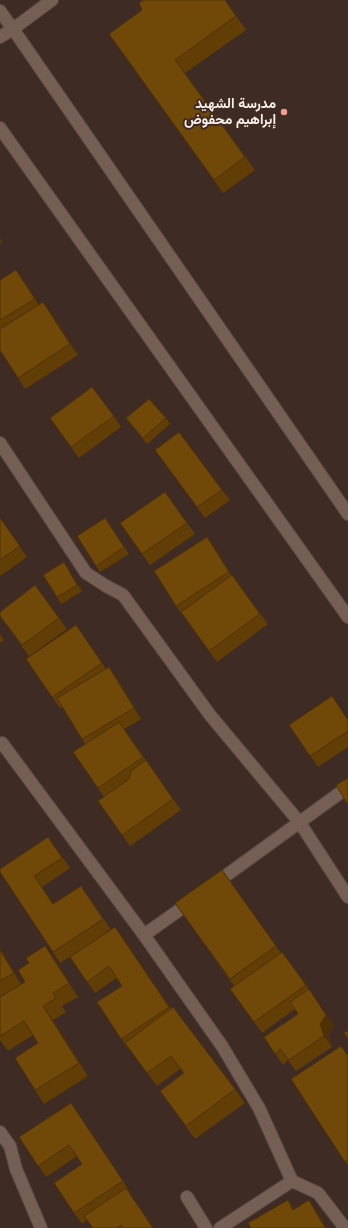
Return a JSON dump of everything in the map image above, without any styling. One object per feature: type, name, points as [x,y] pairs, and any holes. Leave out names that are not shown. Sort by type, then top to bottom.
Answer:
[{"type":"street","points":[[0,37],[52,0]]},
{"type":"street","points":[[0,11],[348,514]]},
{"type":"street","points":[[0,128],[348,617]]},
{"type":"street","points":[[0,443],[86,573],[123,595],[210,715],[300,822],[348,897]]},
{"type":"street","points":[[0,745],[2,743],[144,935],[222,1046],[258,1108],[292,1181],[318,1193],[345,1228]]},
{"type":"street","points":[[144,935],[348,787]]},
{"type":"street","points":[[0,1132],[10,1146],[16,1169],[41,1228]]},
{"type":"street","points":[[220,1228],[292,1181]]},
{"type":"street","points":[[188,1197],[206,1228]]},
{"type":"building","points":[[143,0],[225,0],[236,16],[175,60],[245,157],[214,180],[109,34],[142,10],[139,3]]},
{"type":"building","points":[[16,270],[35,299],[0,320],[0,280]]},
{"type":"building","points":[[43,302],[70,344],[18,378],[0,350],[0,329]]},
{"type":"building","points":[[92,387],[114,416],[71,447],[50,418]]},
{"type":"building","points":[[149,399],[166,418],[143,438],[126,418]]},
{"type":"building","points":[[179,432],[222,490],[197,507],[155,450]]},
{"type":"building","points":[[165,492],[187,523],[142,554],[120,523]]},
{"type":"building","points":[[0,518],[20,546],[0,560]]},
{"type":"building","points":[[105,518],[124,547],[96,566],[77,536]]},
{"type":"building","points":[[207,537],[229,572],[176,606],[154,571]]},
{"type":"building","points":[[64,562],[77,585],[57,597],[43,575]]},
{"type":"building","points":[[232,575],[260,614],[209,651],[181,612]]},
{"type":"building","points":[[35,585],[59,618],[22,645],[0,616],[0,612]]},
{"type":"building","points":[[76,625],[102,663],[52,697],[26,659]]},
{"type":"building","points":[[109,667],[134,708],[82,739],[57,698]]},
{"type":"building","points":[[332,696],[348,720],[348,731],[310,756],[289,725]]},
{"type":"building","points":[[119,722],[143,757],[98,788],[73,752]]},
{"type":"building","points":[[146,760],[173,799],[122,835],[98,801],[129,779],[131,771]]},
{"type":"building","points":[[348,778],[348,805],[336,785]]},
{"type":"building","points":[[48,837],[62,858],[34,876],[53,904],[81,886],[103,919],[53,952],[0,872],[0,869]]},
{"type":"building","points":[[222,870],[276,946],[230,979],[175,903]]},
{"type":"building","points":[[115,927],[169,1007],[121,1039],[97,1002],[122,986],[109,966],[87,982],[70,957]]},
{"type":"building","points":[[45,946],[69,983],[53,993],[56,998],[43,1006],[79,1063],[35,1090],[15,1058],[38,1043],[24,1021],[0,1036],[0,997],[25,982],[18,970],[29,963],[26,958]]},
{"type":"building","points":[[0,950],[14,973],[0,981]]},
{"type":"building","points":[[282,952],[306,985],[254,1022],[230,989]]},
{"type":"building","points":[[309,989],[326,1015],[320,1024],[324,1036],[289,1060],[280,1049],[275,1054],[264,1037],[298,1014],[290,1002]]},
{"type":"building","points":[[173,1007],[235,1089],[186,1126],[160,1091],[184,1073],[171,1056],[147,1073],[125,1043]]},
{"type":"building","points":[[348,1030],[348,1039],[344,1033]]},
{"type":"building","points":[[341,1046],[348,1056],[348,1160],[345,1162],[291,1079]]},
{"type":"building","points":[[71,1103],[123,1181],[74,1213],[54,1183],[82,1164],[69,1145],[38,1166],[19,1137]]},
{"type":"building","points":[[126,1188],[153,1228],[123,1228],[121,1225],[117,1228],[93,1228],[84,1216]]},
{"type":"building","points":[[288,1200],[293,1210],[309,1200],[325,1228],[251,1228],[248,1223]]},
{"type":"place","name":"مدرسة الشهيد إبراهيم محفوض","points":[[284,112]]}]
